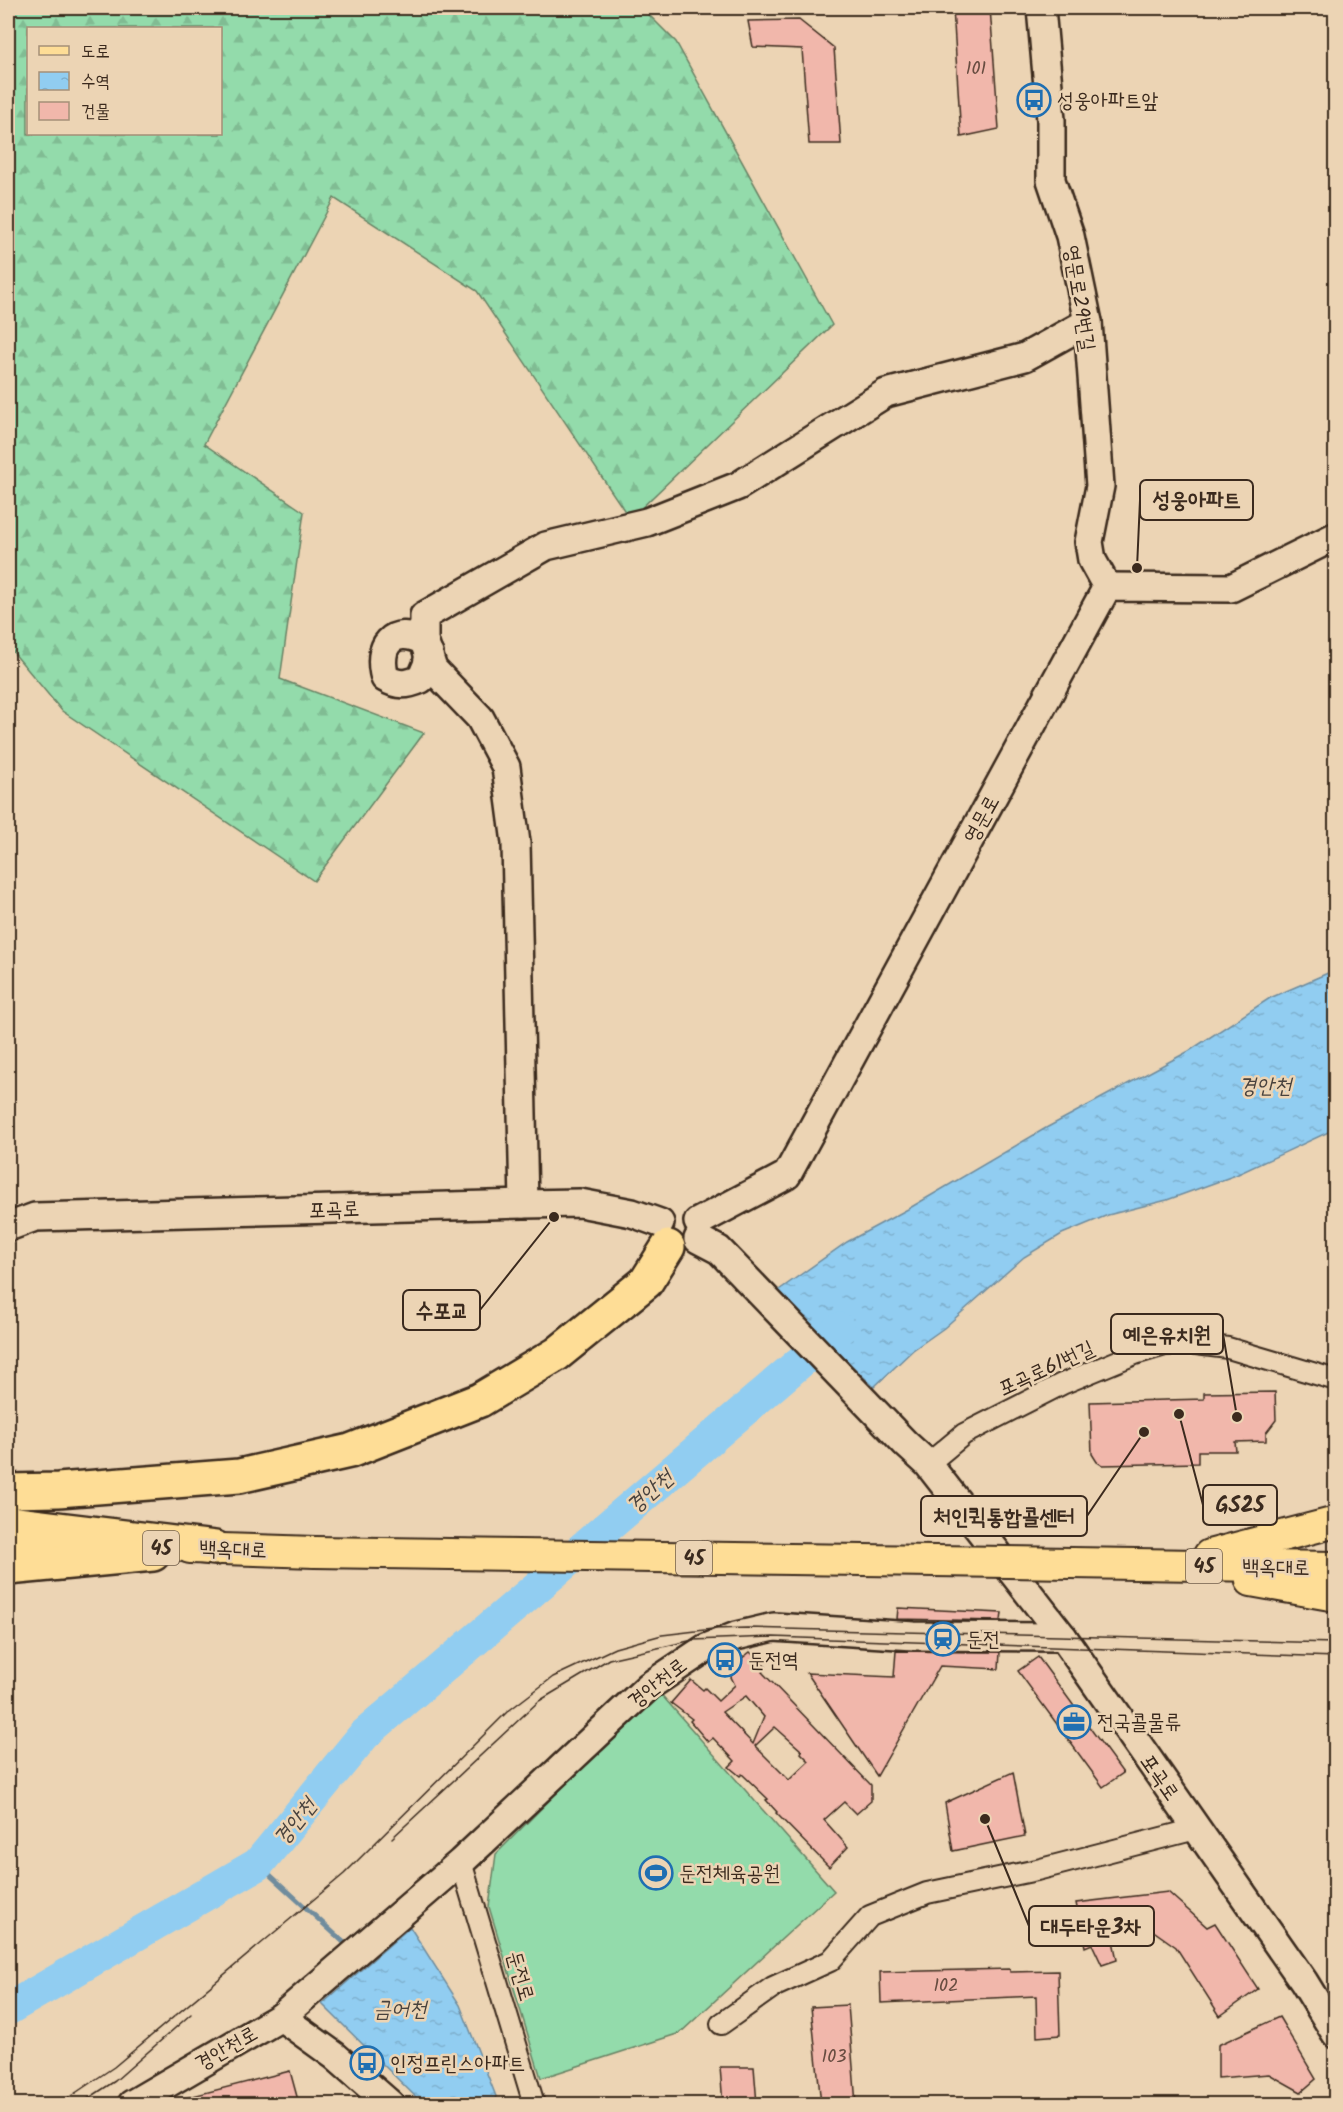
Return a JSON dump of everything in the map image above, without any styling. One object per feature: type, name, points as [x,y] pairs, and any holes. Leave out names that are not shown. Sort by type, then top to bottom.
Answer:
[{"type":"highway","points":[[8,1491],[58,1490],[239,1476],[350,1451],[480,1400],[557,1354],[646,1282],[681,1233]]},
{"type":"highway","points":[[8,1523],[214,1548]]},
{"type":"highway","points":[[8,1568],[214,1548]]},
{"type":"main road","points":[[1165,1566],[1305,1532],[1335,1522]]},
{"type":"main road","name":"백옥대로","points":[[8,1545],[315,1552],[1335,1567]]},
{"type":"main road","points":[[1165,1566],[1335,1596]]},
{"type":"street","name":"영문로29번길","points":[[1041,8],[1051,120],[1051,180],[1070,236],[1088,322],[1100,486],[1089,542],[1092,560],[1107,587]]},
{"type":"street","points":[[524,1204],[516,843],[506,767],[480,718],[433,669],[426,648],[424,616],[546,546],[647,522],[738,486],[886,393],[1025,357],[1088,322]]},
{"type":"street","points":[[1107,587],[1231,588],[1335,536]]},
{"type":"street","name":"영문로","points":[[681,1233],[788,1175],[1107,587]]},
{"type":"street","name":"포곡로","points":[[8,1227],[35,1217],[580,1203],[632,1213],[719,1250],[928,1464],[1063,1637],[1304,1982],[1335,2034]]},
{"type":"street","name":"포곡로61번길","points":[[928,1464],[964,1434],[1062,1384],[1135,1354],[1165,1345],[1188,1342],[1228,1348],[1335,1380]]},
{"type":"street","name":"경안천로","points":[[132,2104],[281,2017],[461,1862],[649,1686],[706,1648],[736,1636],[774,1627],[914,1636],[1063,1637]]},
{"type":"street","points":[[721,2024],[773,1987],[830,1961],[870,1916],[927,1893],[1036,1870],[1196,1829]]},
{"type":"street","name":"둔전로","points":[[461,1862],[534,2104]]},
{"type":"street","points":[[281,2017],[335,2056],[390,2104]]},
{"type":"green space","points":[[8,8],[642,8],[676,42],[832,325],[630,519],[477,291],[334,198],[204,444],[304,512],[280,679],[424,733],[314,881],[62,711],[8,646]]},
{"type":"green space","name":"둔전체육공원","points":[[658,1691],[834,1891],[680,2033],[541,2078],[489,1907],[496,1854]]},
{"type":"water","name":"경안천","points":[[1335,970],[1335,1129],[1236,1175],[1167,1200],[1108,1215],[1062,1234],[1024,1257],[944,1328],[913,1350],[874,1387],[776,1292],[847,1242],[1046,1128],[1189,1051],[1270,998]]},
{"type":"water","name":"금어천","points":[[410,1927],[460,2005],[499,2104],[423,2104],[322,2004]]},
{"type":"building","points":[[953,8],[990,8],[999,129],[961,137]]},
{"type":"building","points":[[799,20],[834,48],[841,144],[809,144],[802,49],[753,47],[748,21]]},
{"type":"building","points":[[1275,1392],[1276,1420],[1266,1433],[1266,1441],[1235,1442],[1236,1451],[1198,1451],[1198,1463],[1102,1465],[1092,1454],[1090,1402],[1204,1399],[1204,1393]]},
{"type":"building","points":[[898,1608],[1002,1613],[1001,1621],[897,1619]]},
{"type":"building","points":[[896,1651],[1000,1652],[999,1669],[940,1666],[877,1776],[807,1673],[894,1677]]},
{"type":"building","points":[[750,1652],[766,1667],[762,1672],[871,1785],[871,1801],[856,1814],[844,1802],[824,1820],[848,1847],[829,1867],[776,1813],[766,1800],[768,1799],[742,1774],[740,1776],[729,1767],[735,1761],[713,1738],[708,1742],[690,1721],[692,1719],[671,1703],[691,1680],[703,1690],[705,1688],[718,1701],[735,1685],[731,1677],[731,1667]],"holes":[[[746,1696],[764,1717],[753,1744],[722,1712]],[[775,1727],[802,1751],[801,1753],[809,1761],[789,1780],[755,1746]]]},
{"type":"building","points":[[1038,1657],[1123,1773],[1103,1787],[1018,1671]]},
{"type":"building","points":[[1013,1772],[1025,1836],[953,1851],[945,1803]]},
{"type":"building","points":[[1168,1892],[1207,1927],[1215,1923],[1258,1989],[1220,2016],[1176,1947],[1145,1925],[1111,1931],[1117,1960],[1102,1965],[1092,1944],[1085,1947],[1076,1903]]},
{"type":"building","points":[[1010,1969],[1010,1972],[1058,1971],[1060,2035],[1037,2037],[1036,1996],[881,2003],[880,1972]]},
{"type":"building","points":[[848,2005],[856,2104],[821,2104],[811,2007]]},
{"type":"building","points":[[1279,2017],[1316,2079],[1301,2092],[1269,2074],[1218,2078],[1218,2045]]},
{"type":"building","points":[[720,2067],[754,2067],[757,2104],[723,2104]]},
{"type":"building","points":[[290,2071],[299,2104],[181,2104],[181,2099]]},
{"type":"waterway","name":"경안천","points":[[8,2009],[258,1864],[364,1735],[839,1329]]},
{"type":"waterway","name":"금어천","points":[[258,1864],[351,1949]]},
{"type":"tram line","points":[[59,2104],[114,2067],[344,1874],[507,1712],[553,1677],[615,1648],[662,1635],[747,1628],[1336,1643]]},
{"type":"tram line","points":[[392,1838],[539,1701],[609,1659],[693,1640],[773,1637],[1336,1657]]},
{"type":"tram line","points":[[80,2104],[115,2081],[191,2014]]},
{"type":"place","name":"성웅아파트앞","points":[[1034,100]]},
{"type":"place","name":"성웅아파트","points":[[1137,568]]},
{"type":"place","name":"수포교","points":[[554,1217]]},
{"type":"place","name":"GS25","points":[[1179,1414]]},
{"type":"place","name":"예은유치원","points":[[1237,1417]]},
{"type":"place","name":"처인퀵통합콜센터","points":[[1144,1432]]},
{"type":"place","name":"둔전","points":[[943,1639]]},
{"type":"place","name":"둔전역","points":[[725,1660]]},
{"type":"place","name":"전국콜물류","points":[[1074,1722]]},
{"type":"place","name":"대두타운3차","points":[[985,1819]]},
{"type":"place","name":"둔전체육공원","points":[[656,1873]]},
{"type":"place","name":"인정프린스아파트","points":[[367,2063]]}]
